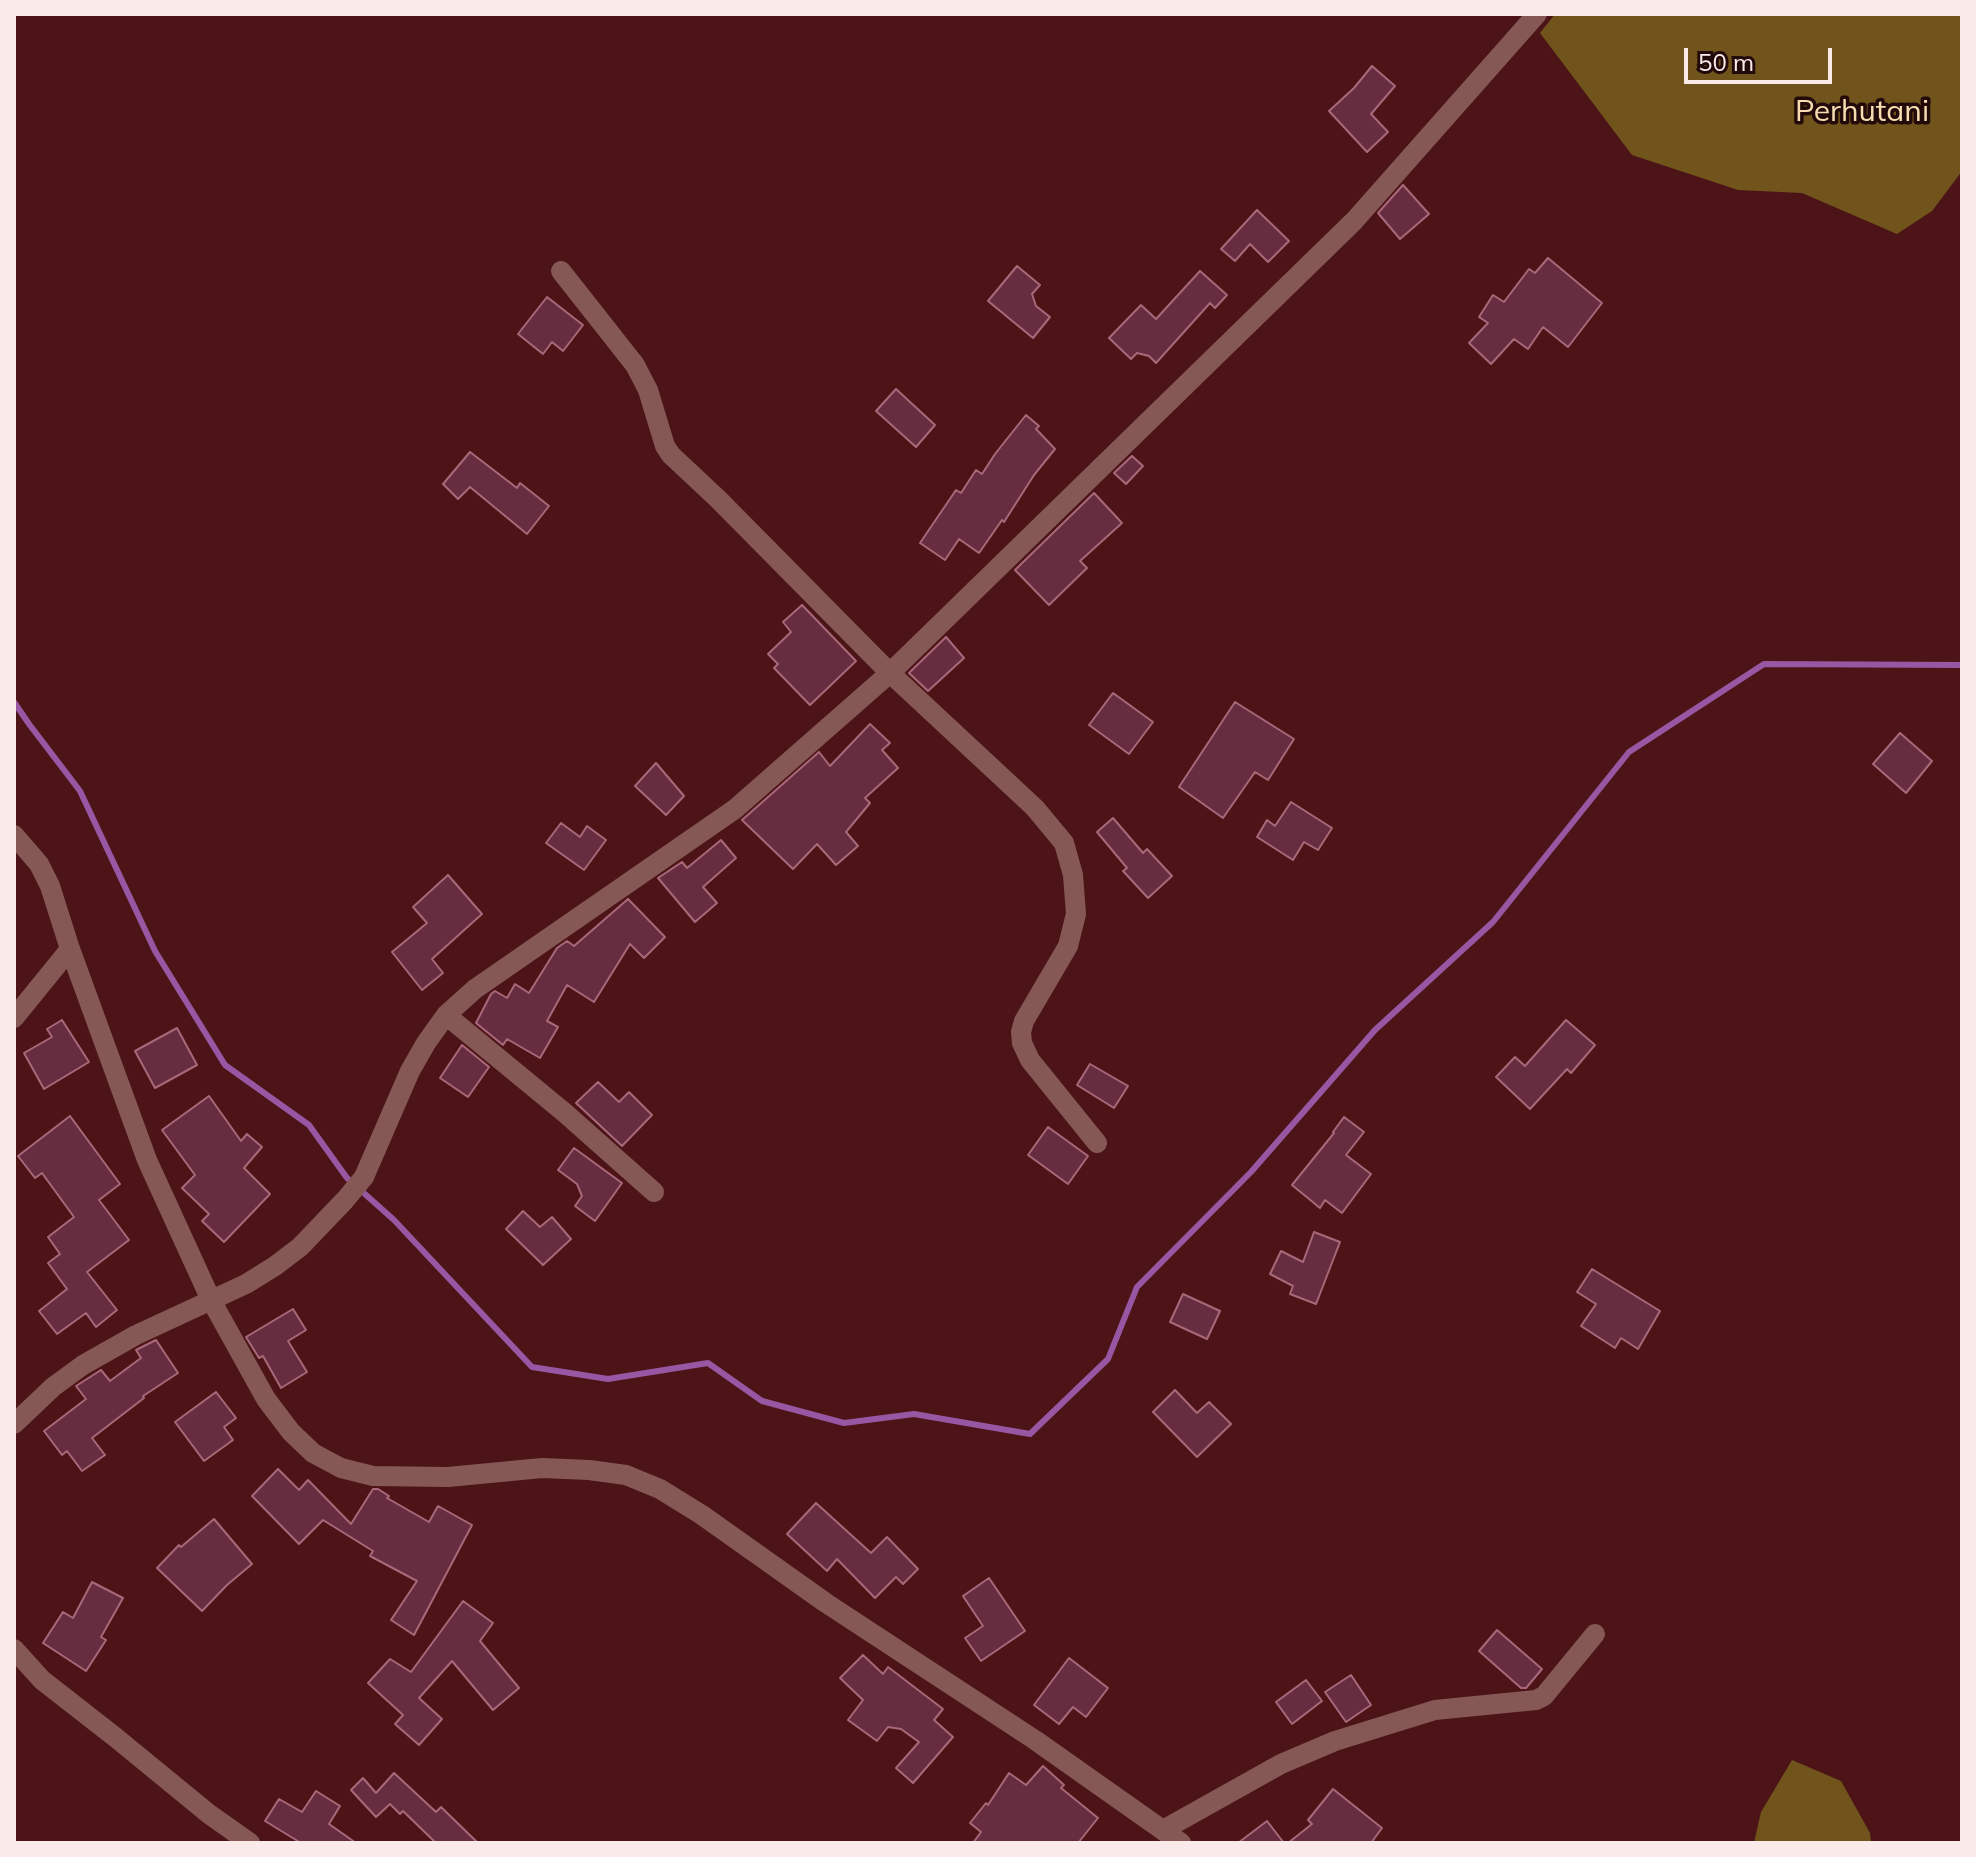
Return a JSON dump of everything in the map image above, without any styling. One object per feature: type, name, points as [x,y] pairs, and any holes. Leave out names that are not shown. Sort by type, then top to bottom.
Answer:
[{"type":"street","points":[[14,1424],[53,1387],[83,1365],[136,1335],[246,1284],[300,1247],[364,1177],[410,1071],[446,1015],[475,989],[735,809],[890,673],[1354,221],[1537,14]]},
{"type":"street","points":[[561,271],[635,365],[648,390],[665,446],[671,455],[890,673],[1035,808],[1064,843],[1073,875],[1076,914],[1068,946],[1024,1021],[1022,1043],[1030,1060],[1097,1143]]},
{"type":"street","points":[[14,835],[39,864],[50,886],[147,1160],[211,1300],[266,1399],[291,1432],[313,1453],[341,1468],[373,1476],[448,1477],[542,1468],[589,1470],[626,1475],[660,1489],[826,1603],[1035,1740],[1181,1843]]},
{"type":"street","points":[[14,1018],[70,949]]},
{"type":"street","points":[[446,1015],[565,1113],[654,1192]]},
{"type":"street","points":[[1163,1830],[1281,1764],[1335,1741],[1435,1710],[1536,1700],[1544,1696],[1595,1634]]},
{"type":"street","points":[[14,1649],[42,1680],[209,1814],[250,1843]]},
{"type":"green space","name":"Perhutani","points":[[1555,14],[1962,14],[1962,171],[1932,211],[1897,234],[1802,193],[1738,190],[1632,155],[1540,33]]},
{"type":"green space","points":[[1792,1760],[1841,1781],[1870,1833],[1871,1843],[1754,1843],[1761,1812]]},
{"type":"building","points":[[1372,66],[1395,86],[1371,114],[1388,132],[1367,152],[1329,111]]},
{"type":"building","points":[[1403,185],[1429,214],[1400,239],[1378,213]]},
{"type":"building","points":[[1257,210],[1289,241],[1268,262],[1250,244],[1235,261],[1221,249]]},
{"type":"building","points":[[1548,258],[1602,303],[1568,347],[1543,327],[1528,349],[1514,339],[1491,364],[1469,343],[1488,323],[1479,317],[1493,295],[1504,302],[1529,269],[1535,273]]},
{"type":"building","points":[[1017,266],[1040,285],[1032,294],[1036,306],[1050,317],[1033,338],[988,301]]},
{"type":"building","points":[[1200,271],[1227,295],[1215,308],[1210,303],[1156,363],[1149,356],[1137,353],[1131,359],[1109,338],[1141,305],[1156,319]]},
{"type":"building","points":[[547,297],[583,325],[563,351],[552,342],[543,354],[518,334]]},
{"type":"building","points":[[896,389],[935,425],[916,447],[876,411]]},
{"type":"building","points":[[1026,415],[1039,426],[1036,429],[1055,449],[979,553],[959,539],[945,560],[920,543],[956,490],[961,493],[976,470],[982,474]]},
{"type":"building","points":[[470,452],[517,488],[520,483],[549,506],[527,534],[470,487],[458,499],[443,484]]},
{"type":"building","points":[[1132,456],[1143,466],[1126,484],[1114,473]]},
{"type":"building","points":[[1094,493],[1122,523],[1080,561],[1087,568],[1049,605],[1015,570]]},
{"type":"building","points":[[802,605],[856,661],[810,705],[774,668],[778,664],[768,654],[791,632],[783,622]]},
{"type":"building","points":[[946,637],[964,658],[928,691],[909,673]]},
{"type":"building","points":[[1113,693],[1153,722],[1129,754],[1089,725]]},
{"type":"building","points":[[1235,702],[1294,739],[1268,780],[1255,772],[1223,818],[1179,787]]},
{"type":"building","points":[[870,724],[890,743],[882,750],[898,768],[865,798],[870,803],[846,832],[858,846],[836,865],[817,844],[793,869],[742,820],[819,752],[830,766]]},
{"type":"building","points":[[1900,733],[1932,761],[1906,793],[1873,764]]},
{"type":"building","points":[[656,763],[684,796],[666,815],[635,786]]},
{"type":"building","points":[[1291,802],[1332,828],[1318,850],[1304,842],[1293,860],[1257,837],[1267,820],[1275,826]]},
{"type":"building","points":[[1113,818],[1143,853],[1147,849],[1172,876],[1148,898],[1123,871],[1127,868],[1097,832]]},
{"type":"building","points":[[561,823],[580,837],[587,826],[606,840],[584,870],[546,843]]},
{"type":"building","points":[[721,840],[736,858],[703,887],[717,903],[695,922],[658,878],[682,862],[687,868]]},
{"type":"building","points":[[448,875],[482,914],[432,959],[443,973],[422,990],[392,952],[427,923],[413,907]]},
{"type":"building","points":[[628,899],[665,937],[644,958],[630,944],[594,1002],[567,985],[547,1021],[558,1027],[540,1058],[507,1039],[503,1045],[476,1023],[491,994],[495,991],[507,998],[515,984],[529,993],[557,948],[567,941],[574,946]]},
{"type":"building","points":[[62,1020],[89,1062],[44,1089],[24,1053],[52,1037],[47,1029]]},
{"type":"building","points":[[1566,1020],[1595,1045],[1571,1073],[1567,1069],[1530,1109],[1496,1077],[1515,1057],[1525,1066]]},
{"type":"building","points":[[177,1028],[197,1065],[155,1088],[135,1051]]},
{"type":"building","points":[[462,1045],[489,1067],[468,1097],[440,1078]]},
{"type":"building","points":[[1090,1064],[1128,1086],[1114,1108],[1077,1085]]},
{"type":"building","points":[[598,1082],[619,1102],[629,1092],[652,1115],[622,1146],[576,1103]]},
{"type":"building","points":[[209,1096],[241,1141],[247,1134],[262,1147],[244,1168],[270,1194],[224,1242],[202,1221],[209,1214],[182,1188],[195,1175],[162,1130]]},
{"type":"building","points":[[70,1116],[120,1184],[99,1200],[129,1240],[87,1272],[117,1310],[96,1327],[86,1313],[57,1334],[39,1311],[67,1289],[48,1263],[60,1254],[48,1237],[74,1217],[42,1173],[35,1178],[18,1156]]},
{"type":"building","points":[[1344,1117],[1364,1132],[1346,1155],[1371,1174],[1342,1213],[1325,1200],[1320,1208],[1292,1185]]},
{"type":"building","points":[[1048,1127],[1088,1156],[1068,1184],[1028,1155]]},
{"type":"building","points":[[574,1148],[622,1183],[595,1221],[575,1206],[582,1196],[577,1184],[558,1170]]},
{"type":"building","points":[[523,1211],[540,1227],[552,1217],[571,1239],[543,1265],[506,1229]]},
{"type":"building","points":[[1314,1232],[1340,1242],[1316,1304],[1290,1294],[1293,1286],[1270,1274],[1281,1251],[1303,1262]]},
{"type":"building","points":[[1592,1269],[1660,1311],[1638,1349],[1621,1338],[1615,1348],[1581,1326],[1596,1304],[1577,1292]]},
{"type":"building","points":[[1183,1294],[1220,1311],[1207,1339],[1170,1322]]},
{"type":"building","points":[[293,1309],[306,1330],[288,1341],[307,1372],[281,1388],[263,1356],[259,1358],[246,1337]]},
{"type":"building","points":[[156,1340],[178,1373],[143,1396],[92,1438],[105,1455],[82,1471],[67,1451],[62,1455],[44,1431],[86,1399],[76,1386],[101,1370],[110,1381],[141,1358],[136,1350]]},
{"type":"building","points":[[1175,1390],[1197,1413],[1209,1402],[1231,1424],[1197,1457],[1153,1412]]},
{"type":"building","points":[[216,1392],[236,1418],[224,1427],[233,1440],[204,1461],[175,1422]]},
{"type":"building","points":[[278,1469],[299,1490],[308,1480],[351,1524],[373,1489],[378,1489],[389,1496],[387,1498],[429,1522],[438,1506],[472,1525],[414,1635],[391,1620],[417,1581],[370,1556],[373,1551],[323,1520],[299,1544],[252,1496]]},
{"type":"building","points":[[816,1503],[871,1553],[887,1537],[918,1569],[903,1584],[896,1577],[875,1598],[837,1559],[827,1571],[787,1534]]},
{"type":"building","points":[[214,1519],[252,1564],[202,1611],[157,1568],[179,1545],[181,1547]]},
{"type":"building","points":[[989,1578],[1025,1631],[981,1661],[965,1638],[983,1626],[963,1596]]},
{"type":"building","points":[[92,1582],[123,1598],[101,1637],[106,1640],[86,1671],[43,1643],[63,1612],[73,1618]]},
{"type":"building","points":[[463,1601],[493,1623],[480,1641],[519,1688],[493,1710],[452,1661],[419,1698],[442,1719],[419,1745],[395,1724],[403,1715],[368,1683],[390,1659],[411,1672]]},
{"type":"building","points":[[1497,1630],[1542,1669],[1526,1688],[1521,1688],[1479,1651]]},
{"type":"building","points":[[863,1655],[883,1674],[888,1667],[943,1709],[934,1720],[953,1737],[913,1783],[896,1768],[919,1742],[901,1729],[888,1727],[877,1741],[848,1720],[863,1700],[840,1678]]},
{"type":"building","points":[[1069,1658],[1108,1688],[1086,1717],[1073,1707],[1059,1724],[1034,1705]]},
{"type":"building","points":[[1351,1675],[1371,1705],[1346,1722],[1325,1692]]},
{"type":"building","points":[[1306,1680],[1322,1701],[1292,1724],[1276,1702]]},
{"type":"building","points":[[1043,1766],[1064,1785],[1061,1788],[1098,1818],[1078,1843],[973,1843],[981,1832],[970,1823],[986,1803],[988,1805],[1009,1773],[1026,1785]]},
{"type":"building","points":[[394,1773],[436,1812],[441,1807],[478,1843],[436,1843],[403,1811],[400,1814],[390,1804],[376,1817],[351,1790],[363,1778],[376,1793]]},
{"type":"building","points":[[1333,1789],[1382,1828],[1371,1843],[1288,1843],[1312,1824],[1308,1820]]},
{"type":"building","points":[[316,1791],[340,1806],[329,1824],[356,1843],[301,1843],[265,1821],[279,1799],[302,1812]]},
{"type":"building","points":[[1267,1821],[1284,1843],[1238,1843]]},
{"type":"waterway","points":[[14,702],[80,791],[155,951],[225,1065],[309,1125],[347,1178],[394,1220],[532,1367],[608,1379],[708,1363],[762,1401],[844,1423],[914,1414],[1030,1434],[1108,1359],[1137,1287],[1251,1172],[1375,1030],[1493,922],[1629,752],[1764,664],[1962,665]]}]
